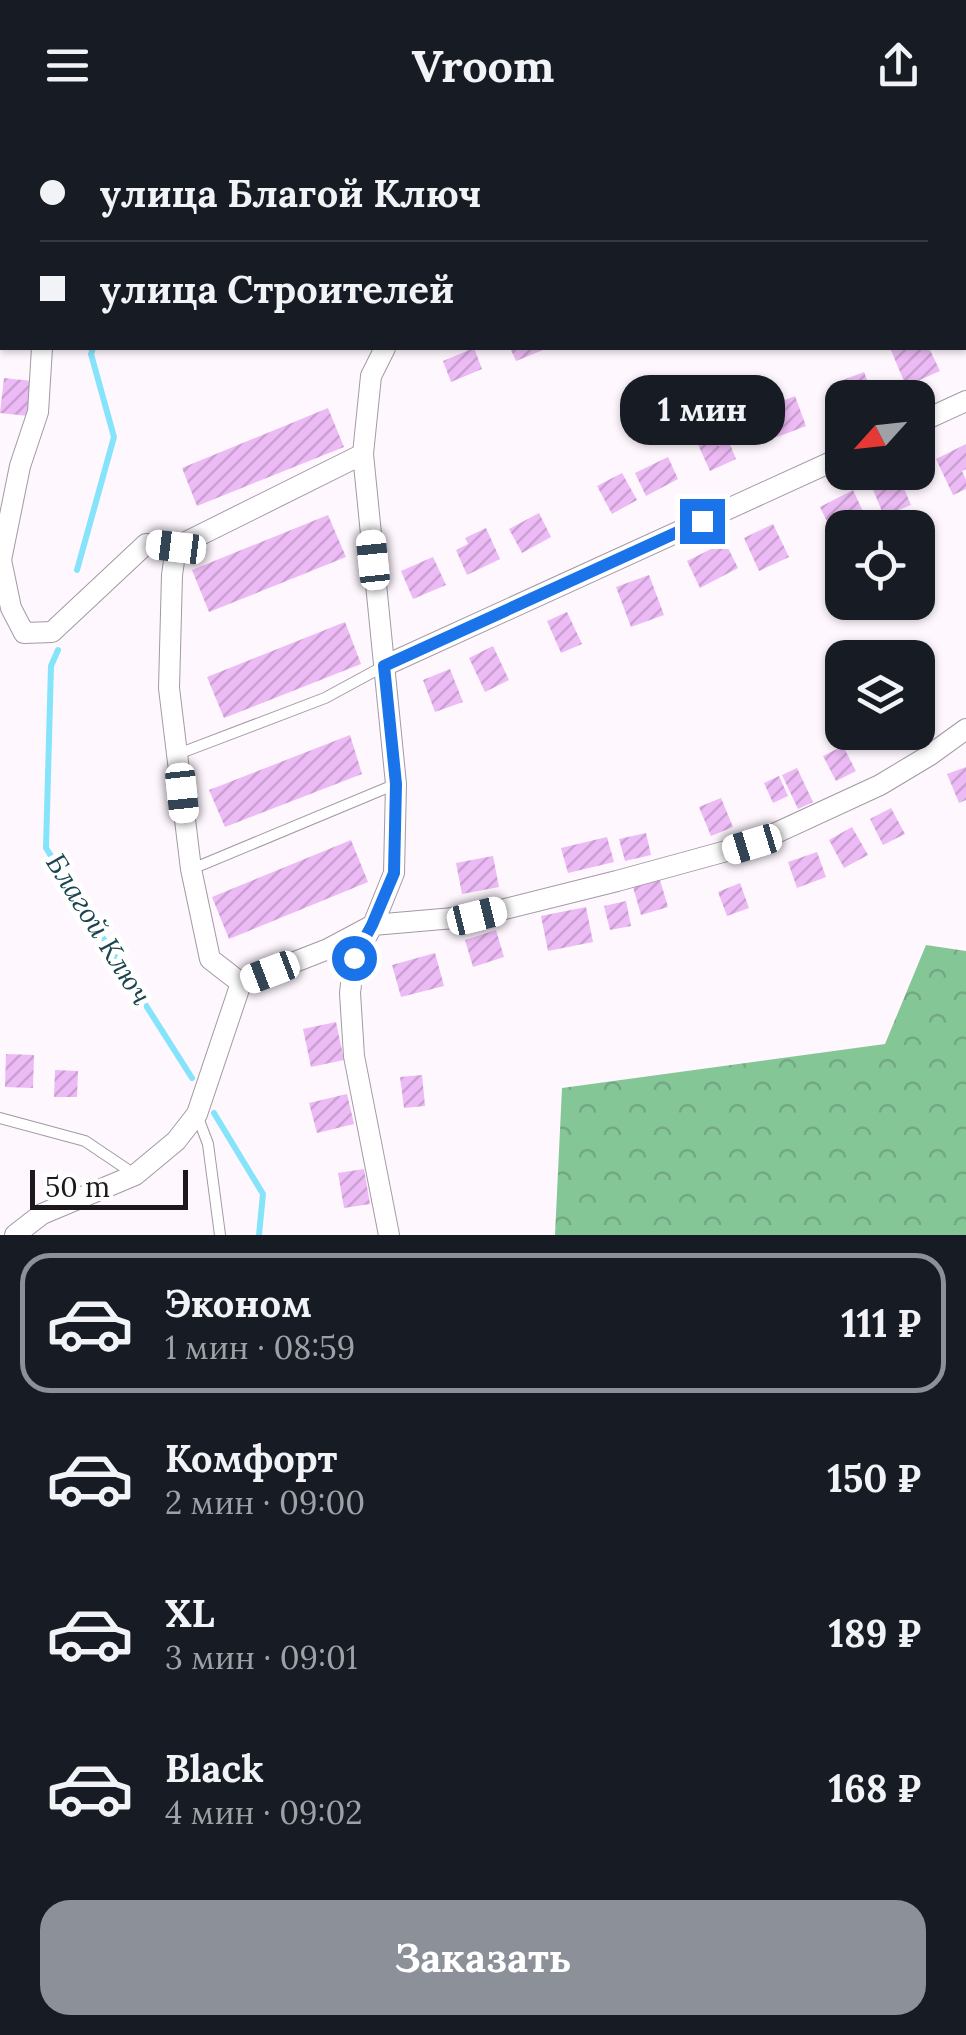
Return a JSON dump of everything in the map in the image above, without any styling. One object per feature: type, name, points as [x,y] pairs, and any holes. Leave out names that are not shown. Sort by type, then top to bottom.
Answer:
[{"type":"street","points":[[42,350],[38,412],[20,466],[0,560],[11,608],[24,633],[52,632],[146,544],[176,547],[362,454]]},
{"type":"street","points":[[385,350],[370,376],[362,454],[396,784],[394,873],[354,958],[351,1008],[354,1056],[389,1235]]},
{"type":"street","points":[[935,415],[966,400]]},
{"type":"street","points":[[384,666],[825,465]]},
{"type":"street","points":[[176,547],[169,688],[191,869],[210,959],[241,983]]},
{"type":"street","points":[[241,983],[328,949],[372,925],[477,916],[752,844],[880,785],[966,729]]},
{"type":"street","points":[[15,1235],[42,1214],[135,1175],[176,1141],[197,1114],[241,983]]},
{"type":"lane","points":[[178,754],[325,698],[384,666]]},
{"type":"lane","points":[[191,869],[396,784]]},
{"type":"lane","points":[[197,1114],[208,1144],[220,1235]]},
{"type":"lane","points":[[0,1118],[85,1141],[135,1175]]},
{"type":"green space","points":[[926,945],[966,951],[966,1235],[555,1235],[562,1088],[885,1044]]},
{"type":"building","points":[[475,350],[482,369],[451,382],[443,361]]},
{"type":"building","points":[[511,350],[543,350],[516,361]]},
{"type":"building","points":[[891,350],[930,350],[940,371],[920,380],[903,380]]},
{"type":"building","points":[[864,372],[867,380],[843,380]]},
{"type":"building","points":[[4,378],[32,381],[28,416],[0,413]]},
{"type":"building","points":[[795,396],[806,426],[777,437],[765,408]]},
{"type":"building","points":[[328,408],[344,447],[197,506],[182,468]]},
{"type":"building","points":[[713,432],[719,446],[729,442],[736,459],[710,471],[696,440]]},
{"type":"building","points":[[966,444],[966,469],[962,471],[966,489],[953,495],[936,459]]},
{"type":"building","points":[[668,457],[678,479],[646,496],[635,473]]},
{"type":"building","points":[[622,473],[637,500],[612,514],[597,486]]},
{"type":"building","points":[[853,490],[862,510],[825,510],[825,517],[820,507]]},
{"type":"building","points":[[873,490],[905,490],[911,505],[881,510]]},
{"type":"building","points":[[539,513],[551,537],[522,553],[509,529]]},
{"type":"building","points":[[328,515],[346,557],[209,612],[192,570]]},
{"type":"building","points":[[773,524],[789,557],[759,571],[744,538]]},
{"type":"building","points":[[486,528],[500,559],[467,575],[456,550],[468,544],[465,538]]},
{"type":"building","points":[[725,542],[738,568],[700,588],[687,561]]},
{"type":"building","points":[[433,557],[446,585],[413,599],[401,571]]},
{"type":"building","points":[[649,575],[664,615],[631,627],[616,587]]},
{"type":"building","points":[[567,612],[582,644],[561,653],[547,621]]},
{"type":"building","points":[[345,622],[361,664],[224,718],[207,677]]},
{"type":"building","points":[[493,646],[509,680],[485,692],[469,658]]},
{"type":"building","points":[[450,669],[463,702],[435,712],[423,680]]},
{"type":"building","points":[[350,735],[362,774],[225,827],[209,790]]},
{"type":"building","points":[[845,750],[856,771],[836,781],[823,756]]},
{"type":"building","points":[[966,767],[966,800],[959,803],[947,774]]},
{"type":"building","points":[[797,768],[813,802],[798,809],[782,775]]},
{"type":"building","points":[[779,776],[788,796],[773,803],[764,783]]},
{"type":"building","points":[[721,798],[733,827],[711,836],[699,807]]},
{"type":"building","points":[[891,808],[905,834],[883,845],[870,819]]},
{"type":"building","points":[[852,827],[868,855],[844,868],[829,840]]},
{"type":"building","points":[[646,833],[651,855],[625,861],[619,839]]},
{"type":"building","points":[[607,837],[614,862],[568,873],[561,848]]},
{"type":"building","points":[[351,840],[368,882],[229,939],[212,897]]},
{"type":"building","points":[[817,852],[826,877],[797,888],[788,862]]},
{"type":"building","points":[[493,856],[499,887],[462,894],[456,863]]},
{"type":"building","points":[[660,880],[668,907],[641,915],[633,887]]},
{"type":"building","points":[[740,883],[749,908],[727,916],[718,892]]},
{"type":"building","points":[[626,901],[631,926],[610,930],[604,906]]},
{"type":"building","points":[[586,907],[593,942],[548,951],[541,916]]},
{"type":"building","points":[[496,930],[504,957],[473,967],[465,940]]},
{"type":"building","points":[[435,953],[444,986],[401,997],[392,965]]},
{"type":"building","points":[[336,1022],[344,1060],[311,1067],[303,1029]]},
{"type":"building","points":[[6,1054],[34,1055],[33,1088],[5,1087]]},
{"type":"building","points":[[55,1070],[78,1071],[77,1097],[54,1097]]},
{"type":"building","points":[[422,1075],[425,1106],[404,1108],[400,1077]]},
{"type":"building","points":[[347,1094],[354,1124],[317,1133],[309,1103]]},
{"type":"building","points":[[364,1169],[370,1204],[344,1208],[338,1173]]},
{"type":"waterway","name":"Благой Ключ","points":[[77,570],[114,437],[92,350]]},
{"type":"waterway","name":"Благой Ключ","points":[[58,650],[51,666],[46,848],[192,1078]]},
{"type":"waterway","name":"Благой Ключ","points":[[214,1113],[263,1194],[259,1235]]},
{"type":"route","points":[[354,958],[394,873],[396,784],[384,666],[702,521]]}]
